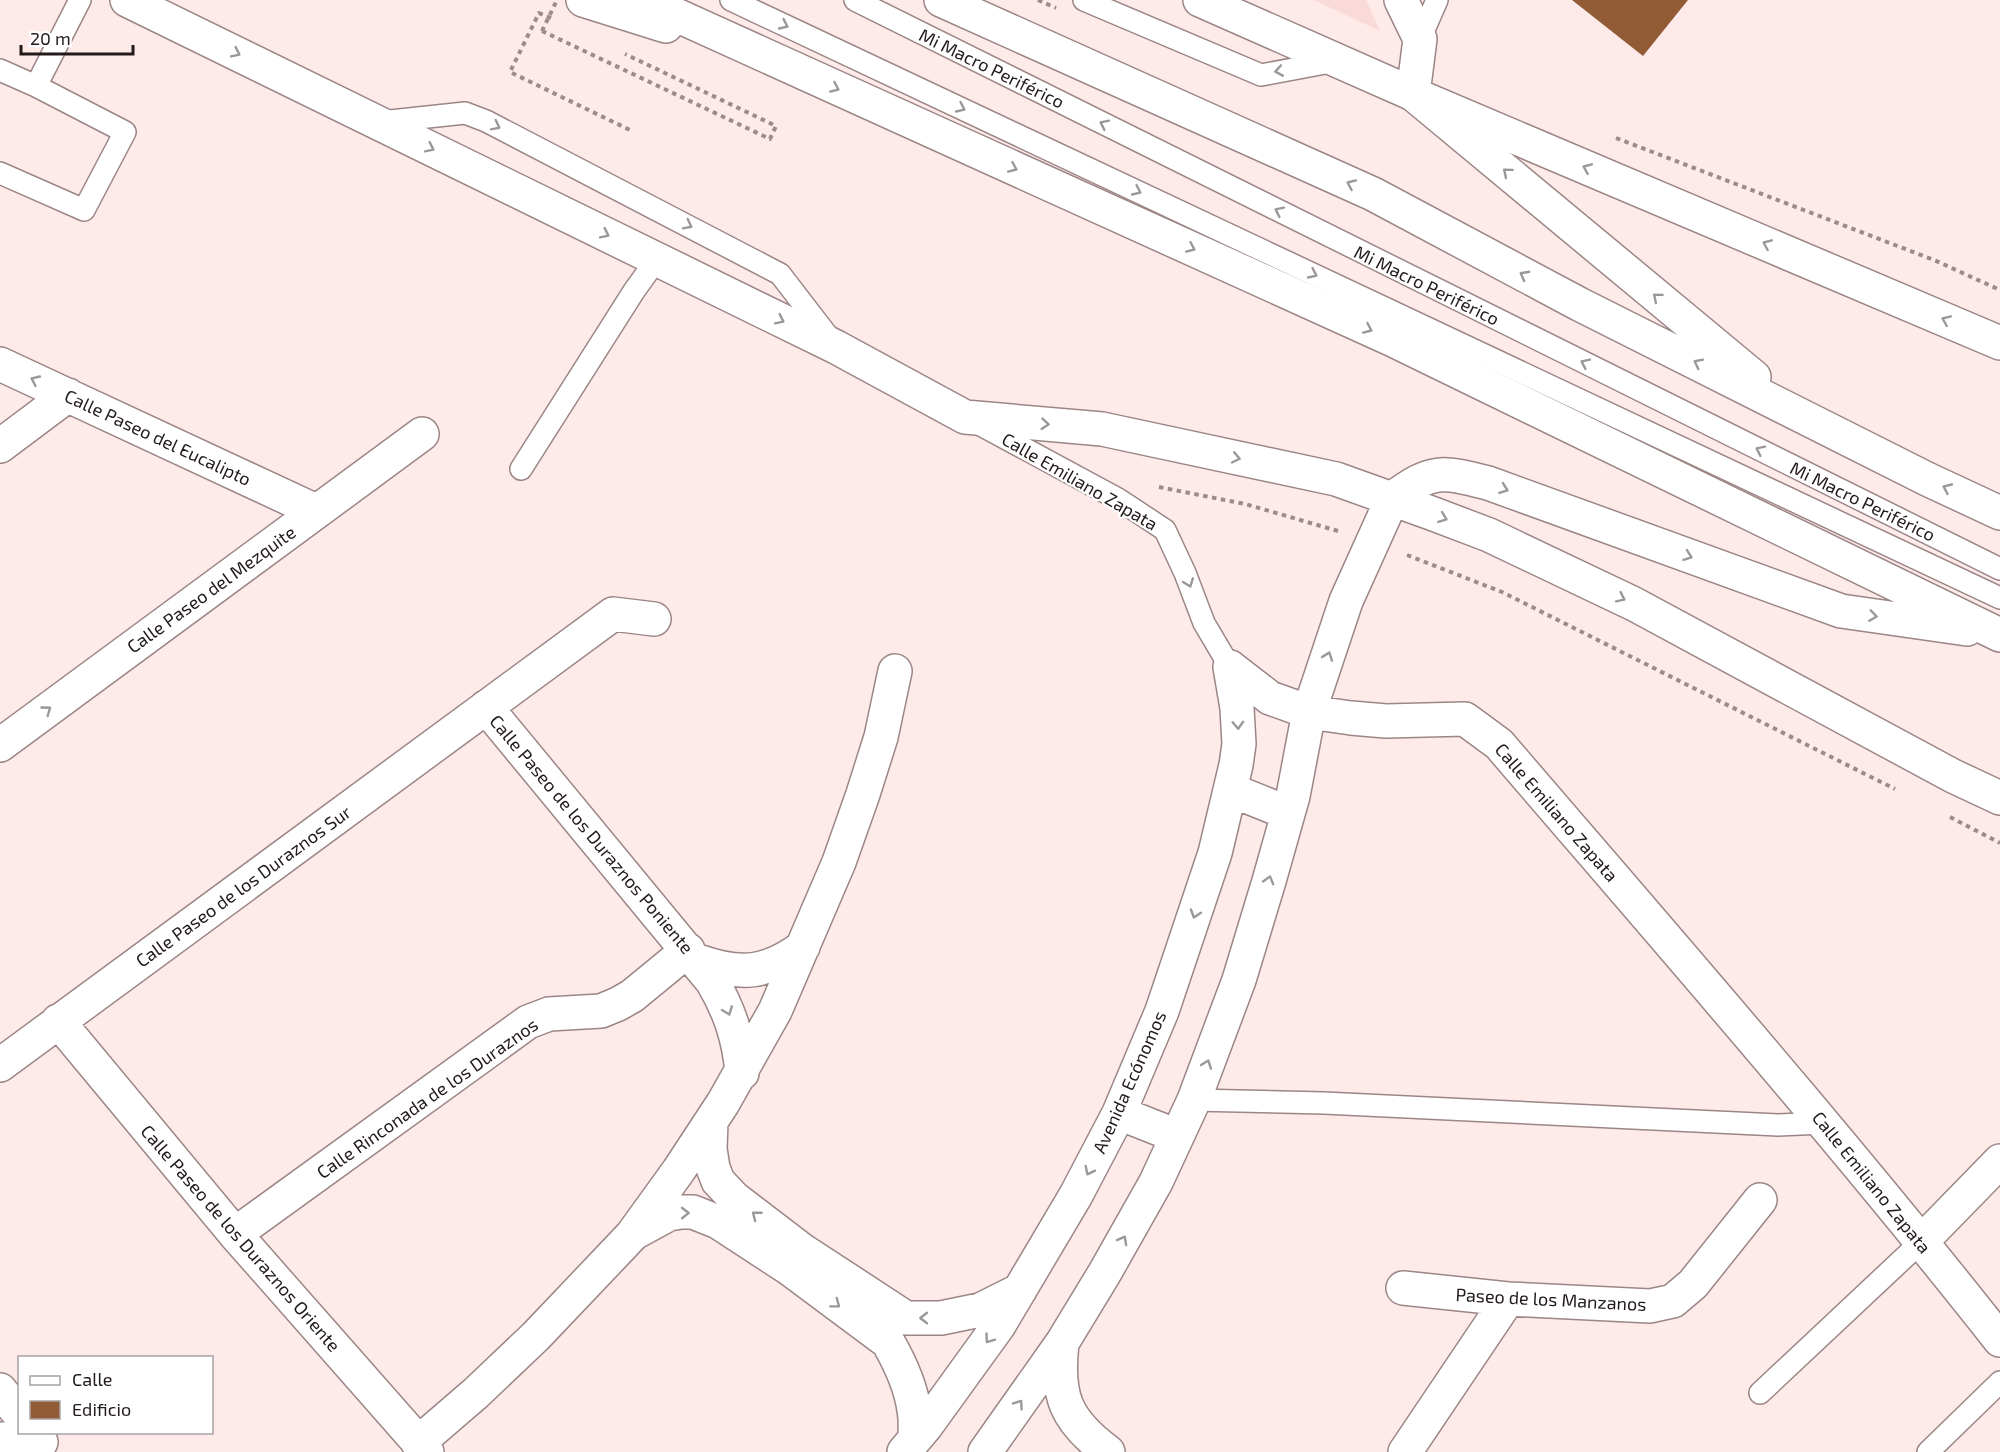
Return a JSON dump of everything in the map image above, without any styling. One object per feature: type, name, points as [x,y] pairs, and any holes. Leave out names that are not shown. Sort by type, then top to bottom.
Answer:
[{"type":"main road","points":[[127,0],[836,347],[965,417],[1102,429],[1336,480],[1392,499],[1489,535],[1634,604],[1953,776],[2000,798]]},
{"type":"main road","points":[[583,0],[782,64]]},
{"type":"main road","points":[[643,0],[1391,339],[1999,634]]},
{"type":"main road","points":[[941,0],[1373,194],[1579,304],[2000,513]]},
{"type":"main road","points":[[1200,0],[1413,94],[2000,343]]},
{"type":"main road","points":[[1401,0],[1420,39],[1413,94]]},
{"type":"main road","points":[[1413,94],[1799,414]]},
{"type":"main road","name":"Calle Paseo del Eucalipto","points":[[0,364],[316,511]]},
{"type":"main road","points":[[0,446],[68,395]]},
{"type":"main road","name":"Calle Paseo del Mezquite","points":[[0,744],[422,434]]},
{"type":"main road","points":[[985,1452],[1062,1343],[1104,1274],[1156,1182],[1194,1100],[1239,980],[1288,813],[1309,712],[1346,601],[1392,499],[1414,482],[1440,473],[1462,477],[1499,487],[1840,611],[1999,634]]},
{"type":"main road","name":"Calle Paseo de los Duraznos Sur","points":[[0,1065],[613,614],[654,619]]},
{"type":"main road","name":"Calle Emiliano Zapata","points":[[1230,667],[1270,698],[1309,712],[1386,721],[1465,719],[1499,744],[1824,1123],[2000,1340]]},
{"type":"main road","name":"Avenida Ecónomos","points":[[909,1446],[999,1325],[1076,1195],[1119,1113],[1161,1011],[1192,924],[1215,853],[1231,790],[1239,744],[1237,708],[1230,667]]},
{"type":"main road","points":[[422,1447],[536,1336],[632,1234],[679,1170],[742,1073],[775,1011],[839,862],[881,737],[895,671]]},
{"type":"main road","name":"Calle Paseo de los Duraznos Poniente","points":[[486,707],[712,981],[725,1002],[734,1025],[740,1049],[742,1073]]},
{"type":"main road","points":[[1231,790],[1288,813]]},
{"type":"main road","name":"Calle Paseo de los Duraznos Poniente","points":[[693,956],[719,969],[741,971],[764,968],[785,960],[804,947]]},
{"type":"main road","name":"Calle Rinconada de los Duraznos","points":[[235,1234],[528,1022],[549,1014],[601,1011],[632,996],[693,956]]},
{"type":"main road","name":"Calle Paseo de los Duraznos Oriente","points":[[58,1022],[235,1234],[422,1447]]},
{"type":"main road","points":[[1119,1113],[1177,1136]]},
{"type":"main road","points":[[711,1122],[710,1149],[713,1168],[718,1181],[734,1198],[802,1250],[906,1318],[941,1318],[980,1310],[1020,1290]]},
{"type":"main road","points":[[1922,1241],[2000,1161]]},
{"type":"main road","name":"Paseo de los Manzanos","points":[[1403,1288],[1508,1299],[1650,1306],[1673,1301],[1693,1284],[1760,1200]]},
{"type":"main road","points":[[632,1234],[669,1214],[693,1212],[718,1222],[790,1269],[888,1342],[898,1359],[915,1411],[909,1446]]},
{"type":"main road","points":[[1406,1452],[1508,1299]]},
{"type":"main road","points":[[1062,1343],[1059,1370],[1066,1406],[1077,1425],[1108,1452]]},
{"type":"main road","points":[[0,1390],[18,1412]]},
{"type":"main road","points":[[0,1438],[20,1438],[42,1442]]},
{"type":"lane","points":[[36,86],[80,0]]},
{"type":"lane","points":[[731,0],[2000,598]]},
{"type":"lane","name":"Mi Macro Periférico","points":[[855,0],[2000,569]]},
{"type":"lane","points":[[1084,0],[1261,75],[1337,61]]},
{"type":"lane","points":[[1420,39],[1437,0]]},
{"type":"lane","points":[[0,70],[125,132],[84,210],[0,173]]},
{"type":"lane","points":[[377,123],[465,113],[486,121],[780,274],[836,347]]},
{"type":"lane","points":[[521,469],[634,291],[657,259]]},
{"type":"lane","name":"Calle Emiliano Zapata","points":[[965,417],[1118,499],[1165,530],[1185,573],[1204,623],[1230,667]]},
{"type":"lane","points":[[1194,1100],[1324,1103],[1778,1125],[1824,1123]]},
{"type":"lane","points":[[1760,1393],[1922,1241]]},
{"type":"lane","points":[[1928,1452],[2000,1382]]},
{"type":"path","points":[[557,0],[542,31],[770,139],[776,126],[625,54]]},
{"type":"path","points":[[560,23],[539,12],[510,72],[632,131]]},
{"type":"path","points":[[1611,136],[1934,260],[2000,290]]},
{"type":"path","points":[[1155,487],[1245,504],[1373,542],[1502,592],[1897,790]]},
{"type":"path","points":[[1949,817],[2000,843]]},
{"type":"shaded area","points":[[1314,0],[1366,0],[1380,31]]},
{"type":"building","points":[[1572,0],[1688,0],[1643,56]]}]
